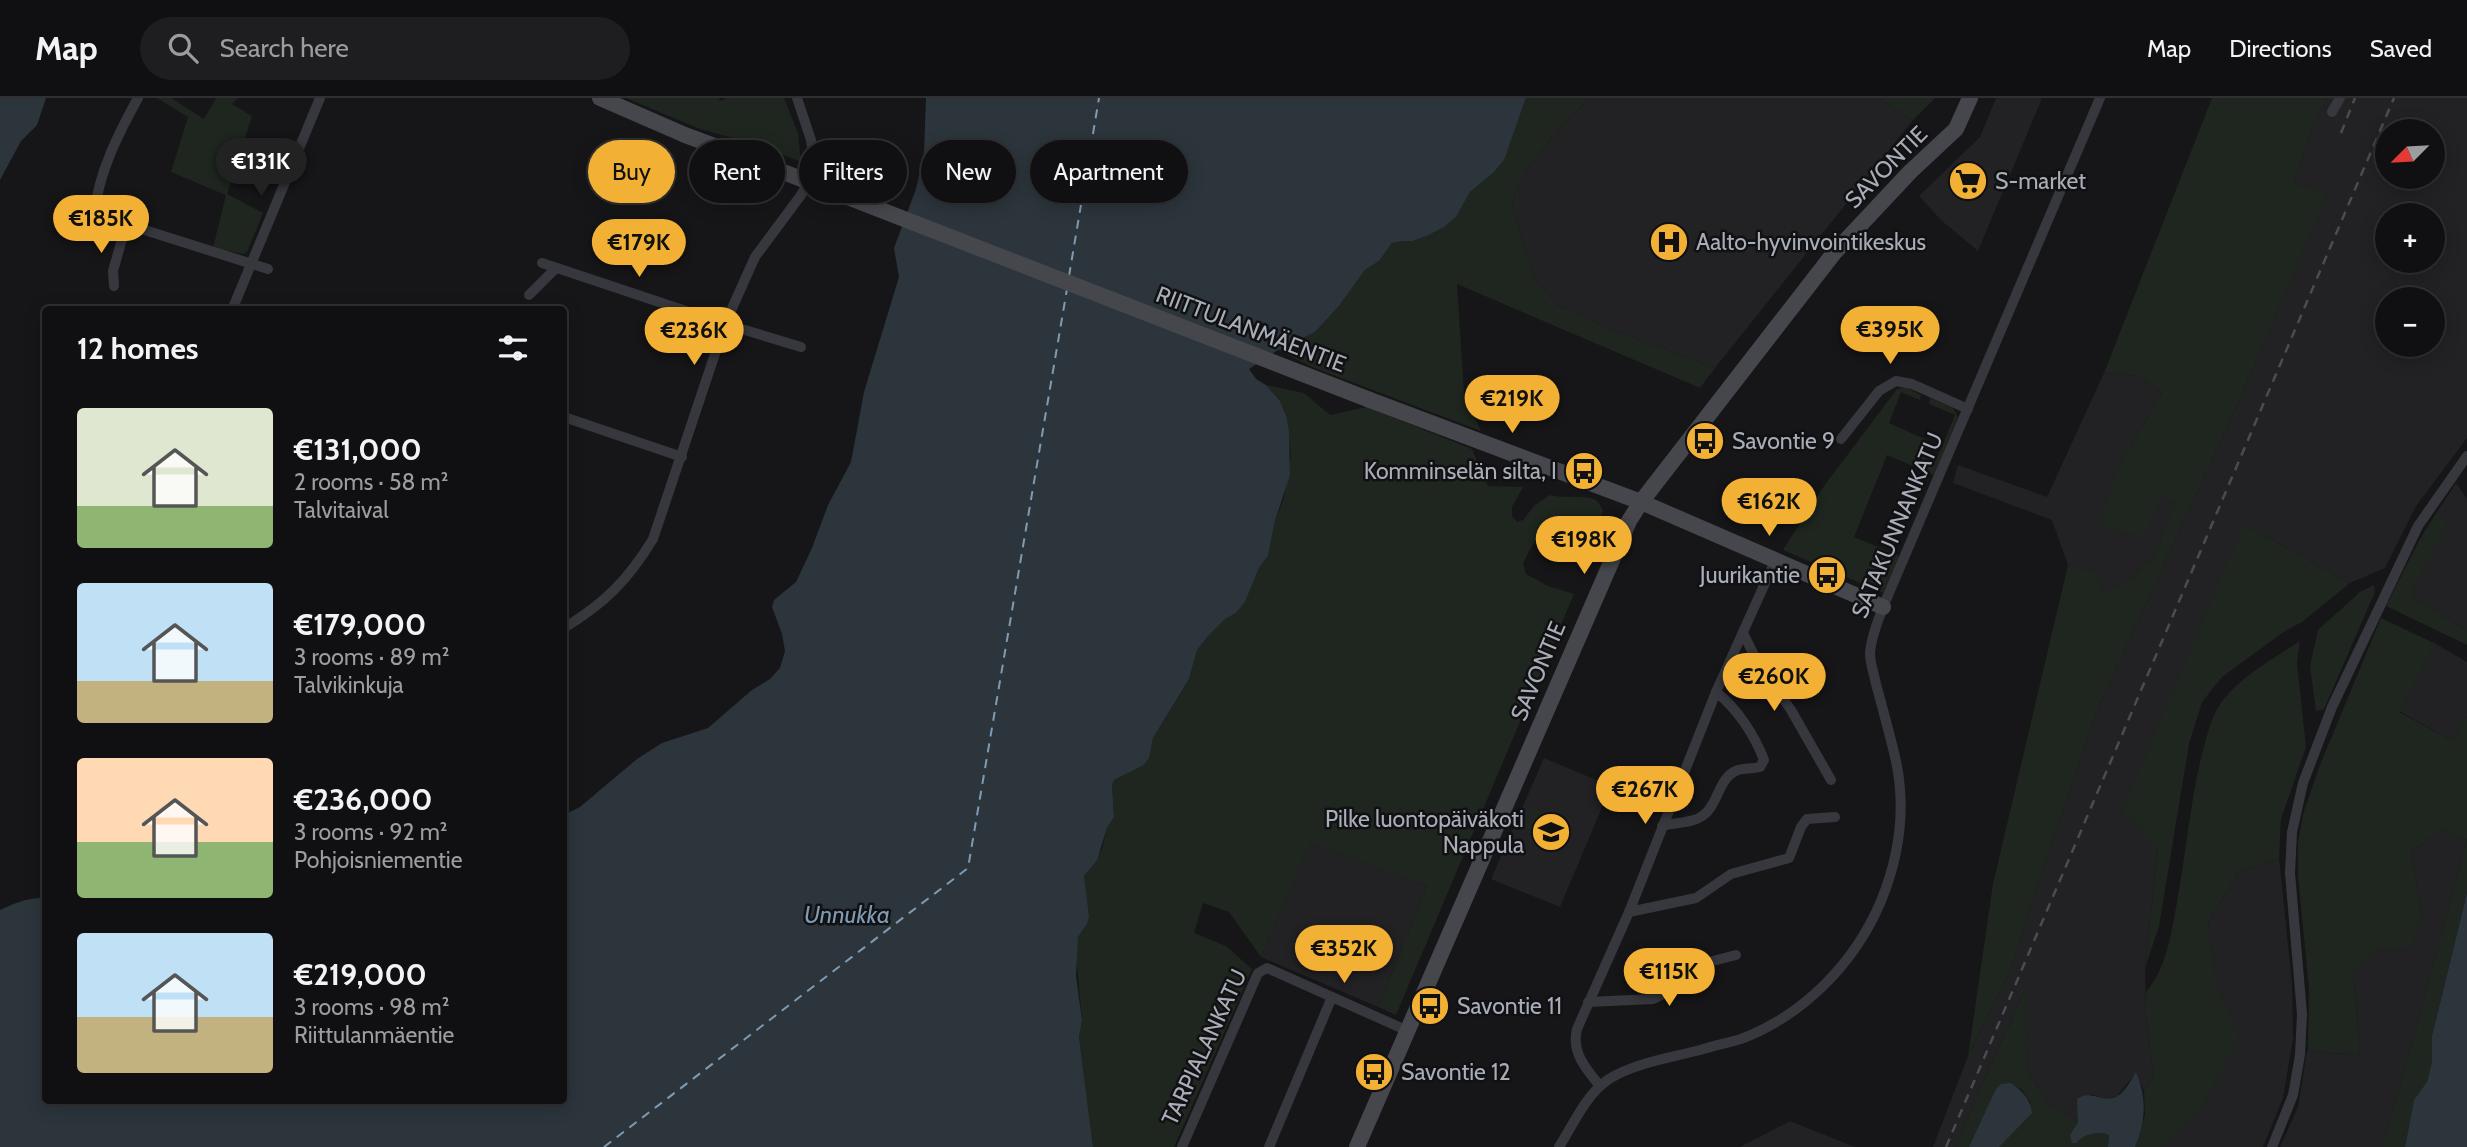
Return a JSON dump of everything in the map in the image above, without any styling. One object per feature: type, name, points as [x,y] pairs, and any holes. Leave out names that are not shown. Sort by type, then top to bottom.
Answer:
[{"type":"street","points":[[138,98],[115,141],[98,187],[94,214],[268,269]]},
{"type":"street","points":[[234,306],[320,98]]},
{"type":"street","name":"RIITTULANMÄENTIE","points":[[600,98],[685,135],[1641,502],[1883,607]]},
{"type":"street","points":[[567,626],[612,594],[634,569],[653,539],[725,324],[755,257],[810,179],[814,159],[811,140],[797,98]]},
{"type":"street","name":"SAVONTIE","points":[[1357,1147],[1629,521],[1834,253],[1910,172],[1956,129],[1970,98]]},
{"type":"street","name":"SATAKUNNANKATU","points":[[1559,1147],[1586,1103],[1600,1086],[1626,1071],[1739,1039],[1783,1017],[1802,1004],[1838,971],[1866,932],[1885,891],[1900,831],[1896,762],[1870,654],[1883,607],[2100,98]]},
{"type":"street","points":[[2332,112],[2340,98]]},
{"type":"street","points":[[114,286],[113,271],[126,225]]},
{"type":"street","points":[[542,263],[801,347]]},
{"type":"street","points":[[529,295],[556,268]]},
{"type":"street","points":[[1841,439],[1879,391],[1896,381],[1912,384],[1968,409]]},
{"type":"street","points":[[567,418],[682,457]]},
{"type":"street","points":[[2272,1147],[2293,1095],[2300,1055],[2302,1014],[2290,873],[2292,832],[2303,783],[2332,707],[2418,526],[2467,456]]},
{"type":"street","points":[[1600,1086],[1586,1070],[1575,1045],[1577,1029],[1629,912],[1716,691],[1775,561]]},
{"type":"street","points":[[1743,633],[1758,663],[1791,710],[1832,780]]},
{"type":"street","points":[[1662,827],[1695,820],[1707,813],[1731,773],[1760,767],[1764,760],[1749,730],[1716,691]]},
{"type":"street","points":[[1629,912],[1696,898],[1731,874],[1789,858],[1807,819],[1835,817]]},
{"type":"street","points":[[1588,1002],[1653,999],[1678,987],[1701,964],[1736,955]]},
{"type":"street","name":"TARPIALANKATU","points":[[1182,1147],[1258,973],[1267,968],[1332,998]]},
{"type":"street","points":[[1269,1147],[1332,998],[1408,1031]]},
{"type":"shaded area","points":[[157,98],[171,98],[204,119],[216,98],[238,98],[232,104],[252,116],[227,194],[263,213],[247,252],[243,254],[213,248],[226,195],[171,172],[188,117]]},
{"type":"shaded area","points":[[626,98],[719,98],[720,101],[727,98],[784,98],[798,133],[799,161],[785,156],[785,140],[740,140],[700,129]]},
{"type":"shaded area","points":[[1526,98],[1590,98],[1553,136],[1525,171],[1515,191],[1512,207],[1534,277],[1557,305],[1611,329],[1715,368],[1700,388],[1457,284],[1464,393],[1481,431],[1312,367],[1278,350],[1315,332],[1339,306],[1365,270],[1379,261],[1392,243],[1413,241],[1427,236],[1456,217],[1470,192],[1493,173],[1511,140]]},
{"type":"shaded area","name":"Aalto-hyvinvointikeskus","points":[[1590,98],[1879,98],[1913,120],[1715,368],[1611,329],[1557,305],[1534,277],[1512,207],[1515,191],[1525,171],[1553,136]]},
{"type":"shaded area","points":[[1879,98],[1935,98],[1913,120]]},
{"type":"shaded area","points":[[1996,98],[2042,98],[1978,251],[1942,221],[1919,196],[1980,137]]},
{"type":"shaded area","points":[[2212,98],[2328,98],[2315,118],[2294,183],[2327,195],[2242,394],[2097,711],[2014,961],[1968,1056],[1993,884],[2068,565],[2096,571],[2103,594],[2129,581],[2155,556],[2175,501],[2161,497],[2145,536],[2098,526],[2121,463],[2162,393],[2140,376],[2104,373]]},
{"type":"shaded area","points":[[2328,98],[2467,98],[2467,438],[2416,506],[2385,568],[2350,583],[2244,524],[2158,848],[2145,968],[2146,1016],[2154,1076],[2144,1091],[2136,1073],[2117,1096],[2107,1100],[2091,1094],[2079,1113],[2078,1122],[2049,1104],[2028,1072],[2024,992],[1956,1147],[1933,1147],[1968,1056],[2014,961],[2097,711],[2242,394],[2326,196],[2294,183],[2315,118]]},
{"type":"shaded area","points":[[2104,373],[2140,376],[2162,393],[2121,463],[2161,496],[2176,501],[2155,556],[2129,581],[2103,594],[2095,571],[2068,565],[2052,520],[1953,483],[1958,465],[2047,497]]},
{"type":"shaded area","points":[[1266,385],[1304,393],[1330,415],[1367,407],[1472,449],[1488,486],[1523,487],[1512,507],[1512,516],[1517,522],[1523,520],[1535,505],[1550,495],[1593,499],[1598,501],[1603,511],[1594,539],[1585,542],[1572,524],[1556,520],[1542,531],[1523,563],[1526,574],[1548,586],[1574,594],[1396,1015],[1378,1007],[1427,886],[1311,842],[1261,957],[1229,912],[1203,903],[1194,933],[1226,946],[1252,969],[1174,1147],[1093,1147],[1079,1037],[1082,1020],[1076,956],[1078,937],[1087,924],[1084,876],[1102,849],[1107,828],[1114,817],[1114,780],[1144,765],[1149,758],[1153,738],[1189,679],[1197,650],[1225,619],[1236,613],[1245,602],[1259,568],[1268,556],[1275,521],[1284,498],[1291,456],[1287,418],[1280,401]]},
{"type":"shaded area","points":[[1905,387],[1921,395],[1920,400],[1901,392],[1889,423],[1927,440],[1923,450],[1938,456],[1955,415],[1929,404],[1930,398],[1953,408],[1958,417],[1934,475],[1887,455],[1854,537],[1900,556],[1883,593],[1783,550],[1824,486],[1897,389]]},
{"type":"shaded area","points":[[2456,483],[2467,499],[2467,631],[2410,595],[2446,526],[2437,512]]},
{"type":"shaded area","points":[[2437,512],[2447,526],[2410,595],[2467,631],[2467,645],[2386,606]]},
{"type":"shaded area","points":[[2244,524],[2350,583],[2302,622],[2285,631],[2222,677],[2202,702],[2189,744],[2159,926],[2145,968],[2158,848],[2122,811]]},
{"type":"shaded area","points":[[2374,585],[2375,592],[2324,709],[2316,711],[2310,666],[2318,630],[2360,592]]},
{"type":"shaded area","points":[[2381,618],[2436,644],[2399,712],[2453,741],[2467,717],[2467,840],[2443,829],[2411,851],[2422,916],[2411,947],[2384,947],[2353,969],[2360,1055],[2308,1051],[2309,988],[2298,876],[2298,841],[2304,811],[2320,765]]},
{"type":"shaded area","points":[[2300,641],[2297,663],[2306,747],[2281,819],[2279,858],[2239,871],[2208,923],[2214,979],[2239,1038],[2205,1103],[2161,1147],[2135,1147],[2145,1115],[2144,1091],[2154,1076],[2146,1016],[2146,992],[2159,972],[2170,938],[2194,791],[2210,726],[2215,712],[2231,691],[2259,668]]},
{"type":"shaded area","points":[[2436,644],[2467,662],[2467,717],[2453,741],[2399,711]]},
{"type":"shaded area","name":"Pilke luontopäiväkoti Nappula","points":[[1544,758],[1611,786],[1560,907],[1491,879]]},
{"type":"shaded area","points":[[1532,807],[1568,822],[1559,842],[1524,827]]},
{"type":"shaded area","points":[[2443,829],[2467,840],[2382,1147],[2280,1147],[2298,1107],[2307,1051],[2360,1055],[2353,968],[2422,916],[2411,851]]},
{"type":"shaded area","points":[[2467,840],[2467,893],[2432,1036],[2432,1062],[2427,1083],[2414,1100],[2405,1147],[2382,1147],[2402,1080]]},
{"type":"shaded area","points":[[1311,841],[1427,886],[1378,1007],[1261,957]]},
{"type":"shaded area","points":[[2279,858],[2292,983],[2293,1039],[2283,1098],[2263,1147],[2161,1147],[2205,1103],[2238,1038],[2213,979],[2208,923],[2239,871]]},
{"type":"shaded area","points":[[2025,990],[2028,1072],[2049,1104],[2078,1122],[2070,1135],[2076,1143],[2091,1134],[2100,1133],[2109,1135],[2108,1147],[1999,1147],[2020,1124],[2031,1103],[2022,1090],[2010,1083],[1990,1105],[1969,1147],[1956,1147]]},
{"type":"shaded area","points":[[1790,1121],[1855,1147],[1740,1147]]},
{"type":"water","points":[[0,98],[46,98],[37,125],[21,141],[0,180]]},
{"type":"water","name":"Unnukka","points":[[926,98],[1526,98],[1504,160],[1470,192],[1456,217],[1427,236],[1413,241],[1392,243],[1379,261],[1365,270],[1339,306],[1315,332],[1278,350],[1249,369],[1280,401],[1289,432],[1290,475],[1275,521],[1268,556],[1259,568],[1245,602],[1209,635],[1197,650],[1189,679],[1153,738],[1149,758],[1144,765],[1114,780],[1114,817],[1107,828],[1097,860],[1084,876],[1089,917],[1078,937],[1076,976],[1082,1020],[1079,1037],[1093,1147],[0,1147],[0,910],[22,901],[40,898],[42,1104],[567,1104],[567,814],[580,807],[637,759],[662,743],[708,728],[780,668],[785,651],[772,607],[774,600],[796,582],[828,505],[851,462],[864,392],[899,277],[894,248],[916,189],[921,166],[921,203],[1016,203],[1016,140],[924,140]]},
{"type":"water","points":[[2467,893],[2467,1147],[2405,1147],[2414,1100],[2427,1082],[2432,1062],[2432,1036]]},
{"type":"water","points":[[2136,1072],[2144,1110],[2135,1147],[2108,1147],[2109,1135],[2100,1133],[2072,1143],[2070,1135],[2078,1122],[2077,1099],[2088,1095],[2114,1098],[2124,1090]]},
{"type":"water","points":[[2011,1083],[2025,1095],[2032,1113],[1999,1147],[1969,1147],[1996,1089],[2001,1084]]},
{"type":"ferry route","points":[[1069,276],[1099,98]]},
{"type":"ferry route","points":[[604,1147],[968,868],[1067,289]]},
{"type":"railway","points":[[2341,133],[2355,98]]},
{"type":"railway","points":[[1946,1147],[2394,98]]},
{"type":"place","name":"S-market","points":[[1968,181]]},
{"type":"place","name":"Aalto-hyvinvointikeskus","points":[[1669,242]]},
{"type":"place","name":"Savontie 9","points":[[1705,441]]},
{"type":"place","name":"Komminselän silta, I","points":[[1584,471]]},
{"type":"place","name":"Juurikantie","points":[[1827,575]]},
{"type":"place","name":"Pilke luontopäiväkoti Nappula","points":[[1551,832]]},
{"type":"place","name":"Savontie 11","points":[[1430,1006]]},
{"type":"place","name":"Savontie 12","points":[[1374,1072]]}]
